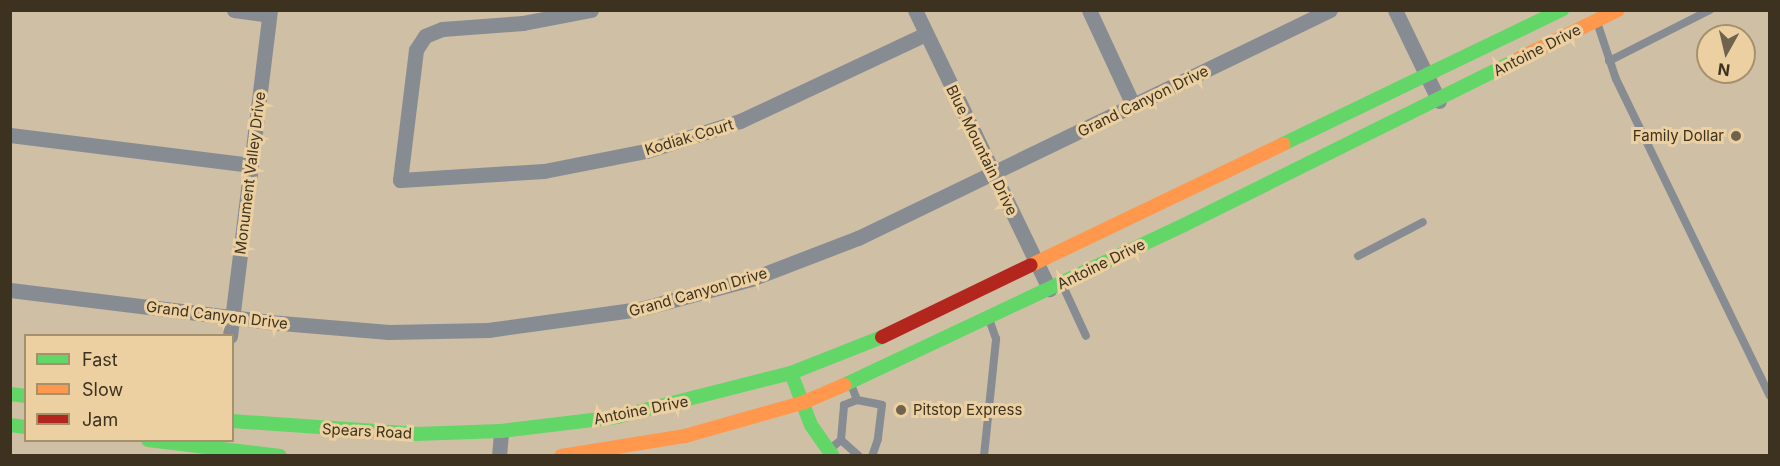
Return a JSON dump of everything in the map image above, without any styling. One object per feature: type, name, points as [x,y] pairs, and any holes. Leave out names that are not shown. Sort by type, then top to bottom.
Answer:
[{"type":"main road","name":"Antoine Drive","points":[[501,431],[627,415],[791,373],[853,351],[1562,10]]},
{"type":"main road","name":"Antoine Drive","points":[[561,456],[685,436],[801,403],[989,319],[1439,101],[1594,15],[1618,10]]},
{"type":"main road","points":[[791,373],[801,403],[831,453]]},
{"type":"main road","name":"Spears Road","points":[[234,421],[416,434],[501,431]]},
{"type":"main road","points":[[166,442],[219,445],[280,456]]},
{"type":"street","points":[[234,10],[270,13]]},
{"type":"street","name":"Kodiak Court","points":[[591,10],[523,23],[442,29],[424,36],[416,50],[400,180],[544,171],[685,140],[803,94],[926,34]]},
{"type":"street","name":"Blue Mountain Drive","points":[[915,10],[1036,263],[1055,286]]},
{"type":"street","points":[[1089,10],[1133,105]]},
{"type":"street","name":"Grand Canyon Drive","points":[[10,290],[349,330],[449,333],[602,317],[695,296],[806,259],[1330,10]]},
{"type":"street","points":[[1395,10],[1439,101]]},
{"type":"street","name":"Monument Valley Drive","points":[[230,334],[270,13]]},
{"type":"street","points":[[10,135],[251,165]]},
{"type":"street","points":[[499,456],[501,431]]},
{"type":"lane","points":[[1610,61],[1710,10]]},
{"type":"lane","points":[[1594,15],[1610,61],[1770,396]]},
{"type":"lane","points":[[1358,256],[1423,222]]},
{"type":"lane","points":[[1055,286],[1086,336]]},
{"type":"lane","points":[[984,456],[996,339],[989,319]]},
{"type":"lane","points":[[850,382],[857,400]]},
{"type":"lane","points":[[831,453],[841,440],[844,405],[857,400],[882,405],[878,439],[872,456]]},
{"type":"lane","points":[[841,440],[859,456]]},
{"type":"traffic: fast","points":[[1283,144],[1562,10]]},
{"type":"traffic: fast","points":[[844,385],[1184,225],[1520,58]]},
{"type":"traffic: fast","points":[[234,421],[416,434],[501,431],[617,417],[791,373],[882,337]]},
{"type":"traffic: fast","points":[[791,373],[811,425],[833,456]]},
{"type":"traffic: fast","points":[[10,394],[24,396]]},
{"type":"traffic: fast","points":[[10,425],[24,427]]},
{"type":"traffic: fast","points":[[164,442],[280,456]]},
{"type":"traffic: slow","points":[[1520,58],[1618,10]]},
{"type":"traffic: slow","points":[[1031,265],[1283,144]]},
{"type":"traffic: slow","points":[[561,456],[685,436],[802,403],[844,385]]},
{"type":"traffic: jam","points":[[882,337],[1031,265]]},
{"type":"place","name":"Family Dollar","points":[[1736,136]]},
{"type":"place","name":"Pitstop Express","points":[[901,410]]}]
